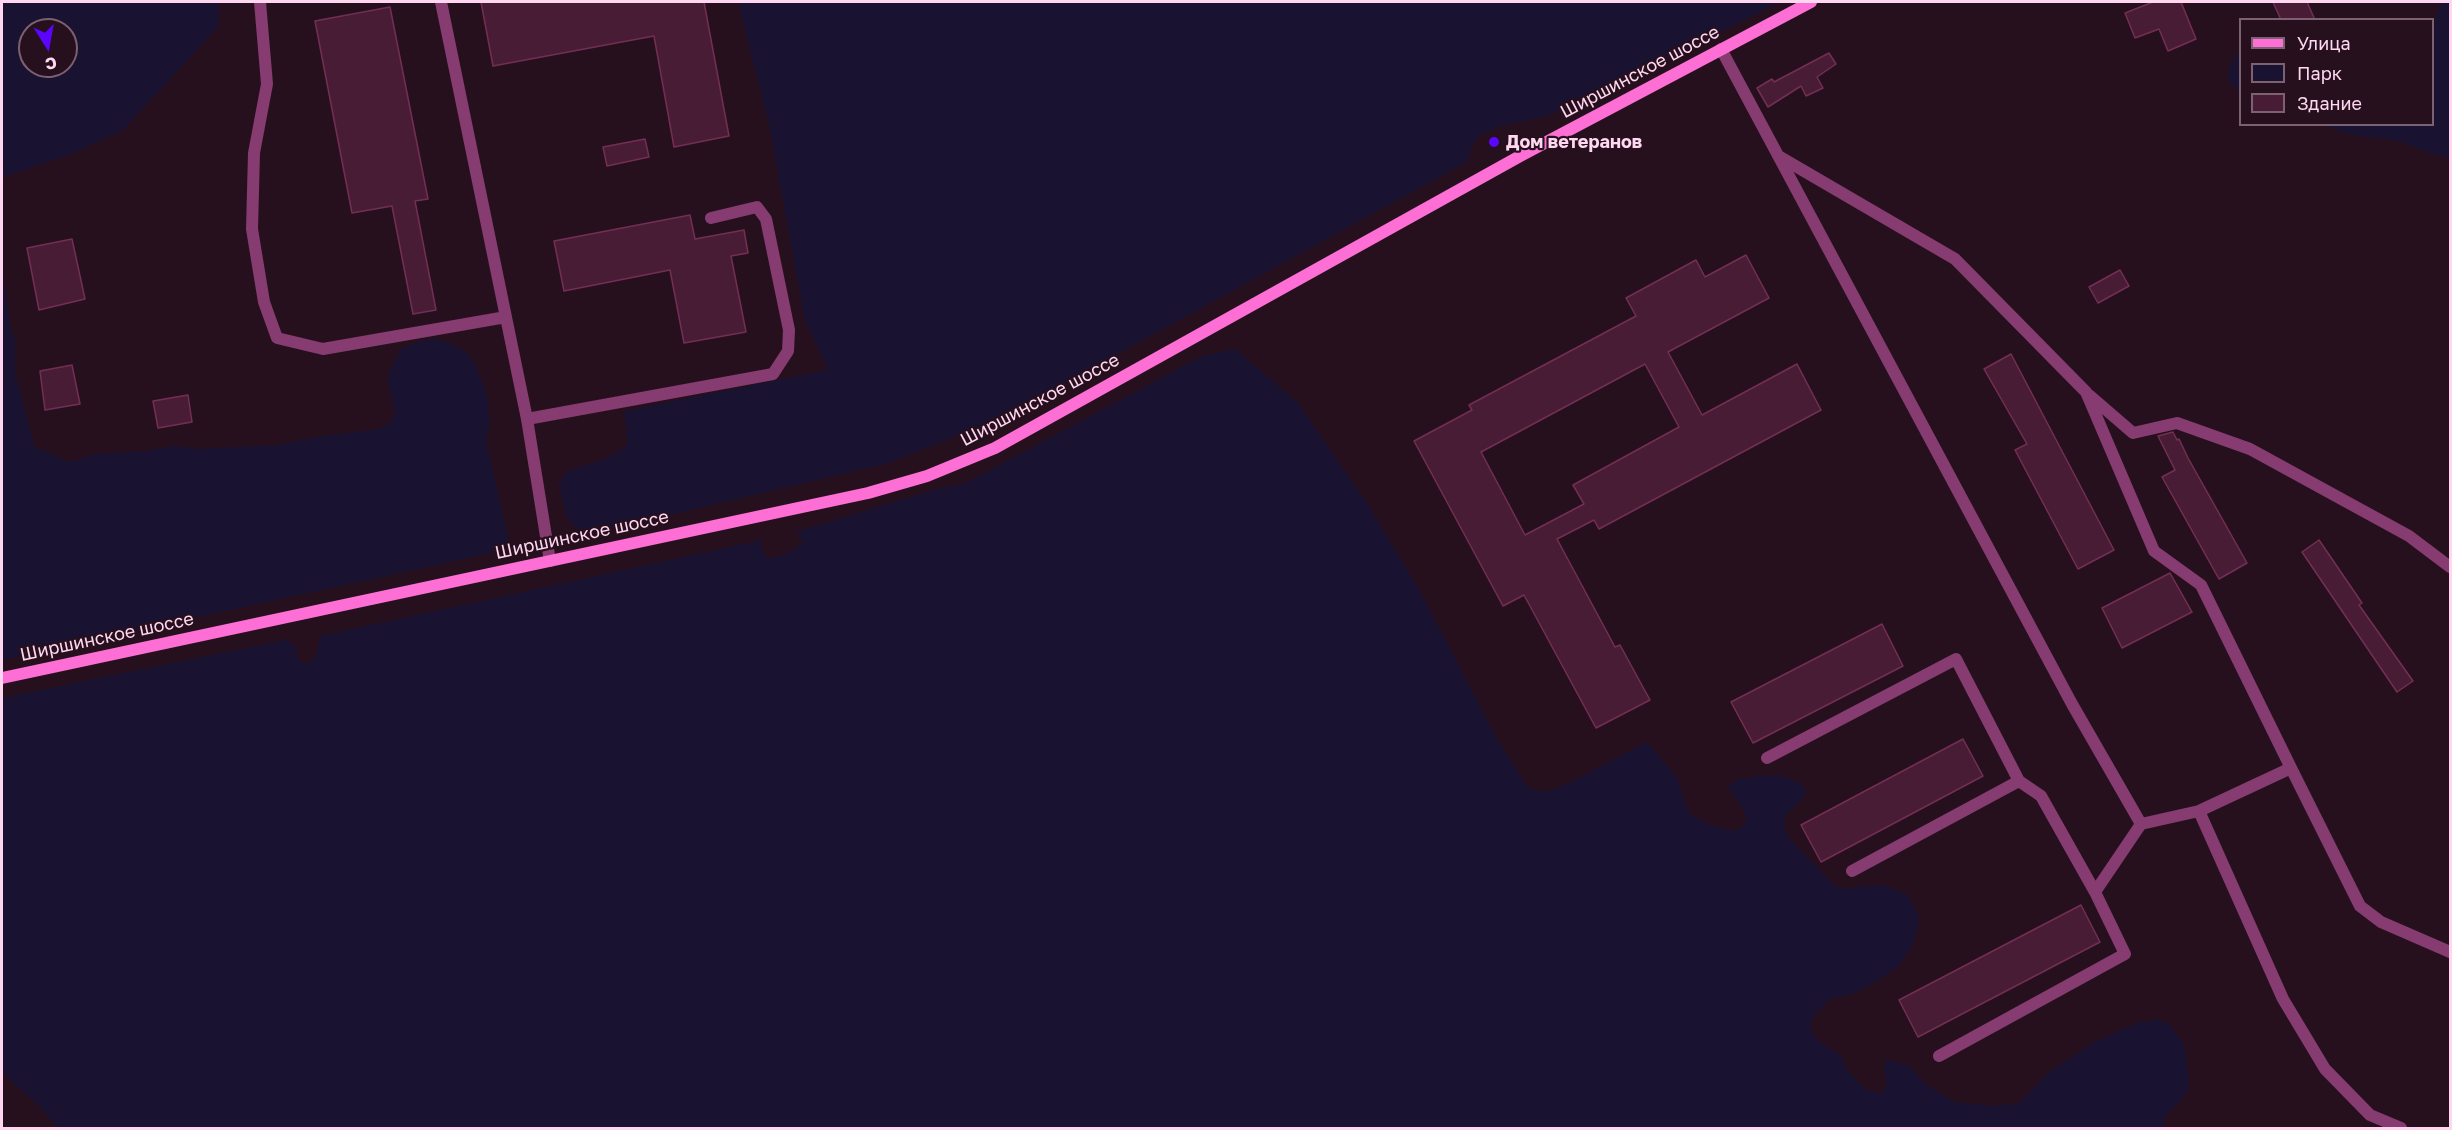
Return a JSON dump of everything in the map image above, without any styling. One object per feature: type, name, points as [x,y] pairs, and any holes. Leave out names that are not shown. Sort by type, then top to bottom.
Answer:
[{"type":"main road","name":"Ширшинское шоссе","points":[[2,678],[868,493],[927,476],[995,448],[1522,155],[1811,2]]},
{"type":"lane","points":[[260,2],[267,84],[254,153],[252,230],[264,303],[277,338],[323,349],[506,317]]},
{"type":"lane","points":[[441,2],[527,419],[550,561]]},
{"type":"lane","points":[[1721,48],[2066,694],[2141,824]]},
{"type":"lane","points":[[1779,157],[1955,259],[2086,392],[2133,433],[2177,423],[2250,449],[2409,536],[2451,567]]},
{"type":"lane","points":[[527,419],[773,374],[788,351],[789,330],[766,219],[757,207],[711,218]]},
{"type":"lane","points":[[2086,392],[2154,551],[2201,585],[2361,906],[2381,922],[2451,952]]},
{"type":"lane","points":[[1767,758],[1956,659],[2019,781],[2041,796],[2095,892],[2125,954],[1939,1056]]},
{"type":"lane","points":[[2095,892],[2141,824],[2199,811],[2291,768]]},
{"type":"lane","points":[[1852,871],[2019,781]]},
{"type":"lane","points":[[2199,811],[2283,999],[2325,1069],[2370,1115],[2401,1128]]},
{"type":"green space","points":[[2,2],[219,2],[219,26],[123,130],[74,153],[2,178]]},
{"type":"green space","points":[[738,2],[1780,2],[1575,106],[1502,126],[1480,135],[1472,146],[1467,162],[1043,395],[966,432],[889,463],[586,535],[567,518],[559,485],[566,472],[605,459],[624,448],[628,442],[624,411],[828,370],[805,321],[769,124]]},
{"type":"green space","points":[[2441,2],[2450,2],[2450,157],[2435,155],[2399,141],[2349,134],[2325,126],[2434,126],[2434,24]]},
{"type":"green space","points":[[2239,51],[2239,91],[2228,80],[2230,65]]},
{"type":"green space","points":[[2,264],[11,330],[15,337],[15,372],[34,446],[69,462],[97,454],[147,451],[172,446],[200,449],[277,445],[316,437],[380,429],[390,423],[395,413],[388,381],[390,370],[402,348],[426,340],[440,339],[464,350],[473,360],[487,395],[490,422],[486,439],[509,542],[505,550],[2,660]]},
{"type":"green space","points":[[1235,349],[1297,402],[1365,500],[1420,591],[1496,737],[1528,788],[1547,792],[1647,742],[1677,777],[1689,813],[1710,825],[1735,831],[1744,826],[1746,817],[1743,808],[1728,787],[1736,780],[1780,775],[1802,784],[1806,795],[1785,816],[1784,828],[1790,839],[1832,883],[1841,889],[1886,886],[1908,895],[1919,916],[1918,928],[1911,948],[1898,967],[1852,994],[1830,999],[1816,1013],[1811,1022],[1812,1033],[1820,1042],[1842,1056],[1845,1067],[1860,1084],[1870,1091],[1881,1093],[1887,1086],[1884,1068],[1886,1059],[1910,1066],[1925,1084],[1954,1102],[1993,1106],[2019,1103],[2050,1071],[2097,1041],[2137,1023],[2159,1019],[2168,1024],[2184,1043],[2189,1088],[2183,1098],[2165,1116],[2165,1128],[58,1128],[42,1109],[2,1072],[2,698],[285,640],[294,644],[299,662],[309,663],[316,656],[320,636],[762,540],[762,550],[767,558],[778,557],[796,549],[803,540],[796,532],[936,489],[966,483],[1202,356]]},
{"type":"building","points":[[481,2],[704,2],[729,136],[674,147],[654,36],[493,66]]},
{"type":"building","points":[[2153,2],[2181,2],[2196,39],[2168,51],[2159,29],[2135,38],[2125,13]]},
{"type":"building","points":[[2273,2],[2307,2],[2314,18],[2280,18]]},
{"type":"building","points":[[390,7],[428,199],[415,201],[436,310],[413,314],[392,206],[352,213],[315,21]]},
{"type":"building","points":[[1829,53],[1836,64],[1817,77],[1823,88],[1806,96],[1801,86],[1768,107],[1757,88],[1772,79],[1774,82]]},
{"type":"building","points":[[645,139],[649,157],[607,166],[603,147]]},
{"type":"building","points":[[690,215],[695,239],[744,230],[748,253],[731,256],[746,332],[684,343],[670,270],[564,291],[554,241]]},
{"type":"building","points":[[72,239],[85,299],[39,310],[27,248]]},
{"type":"building","points":[[1746,255],[1769,298],[1668,352],[1702,415],[1797,364],[1821,410],[1599,529],[1594,520],[1557,539],[1615,647],[1620,645],[1650,700],[1596,728],[1524,595],[1503,606],[1414,441],[1472,410],[1469,405],[1636,316],[1626,298],[1696,260],[1705,277]],"holes":[[[1645,364],[1679,427],[1573,485],[1584,504],[1525,535],[1481,452]]]},
{"type":"building","points":[[2120,270],[2129,286],[2098,303],[2089,287]]},
{"type":"building","points":[[2011,354],[2114,550],[2078,569],[2015,450],[2027,444],[1984,369]]},
{"type":"building","points":[[72,365],[80,404],[45,410],[40,371]]},
{"type":"building","points":[[188,395],[192,422],[158,428],[153,401]]},
{"type":"building","points":[[2173,432],[2247,563],[2219,579],[2162,477],[2175,470],[2158,436]]},
{"type":"building","points":[[2319,540],[2362,603],[2359,605],[2413,681],[2397,692],[2302,552]]},
{"type":"building","points":[[2170,573],[2192,612],[2122,648],[2102,608]]},
{"type":"building","points":[[1882,624],[1903,666],[1753,743],[1731,702]]},
{"type":"building","points":[[1963,739],[1983,776],[1821,862],[1801,825]]},
{"type":"building","points":[[2081,905],[2100,942],[1918,1037],[1899,1000]]},
{"type":"place","name":"Дом ветеранов","points":[[1494,142]]}]
